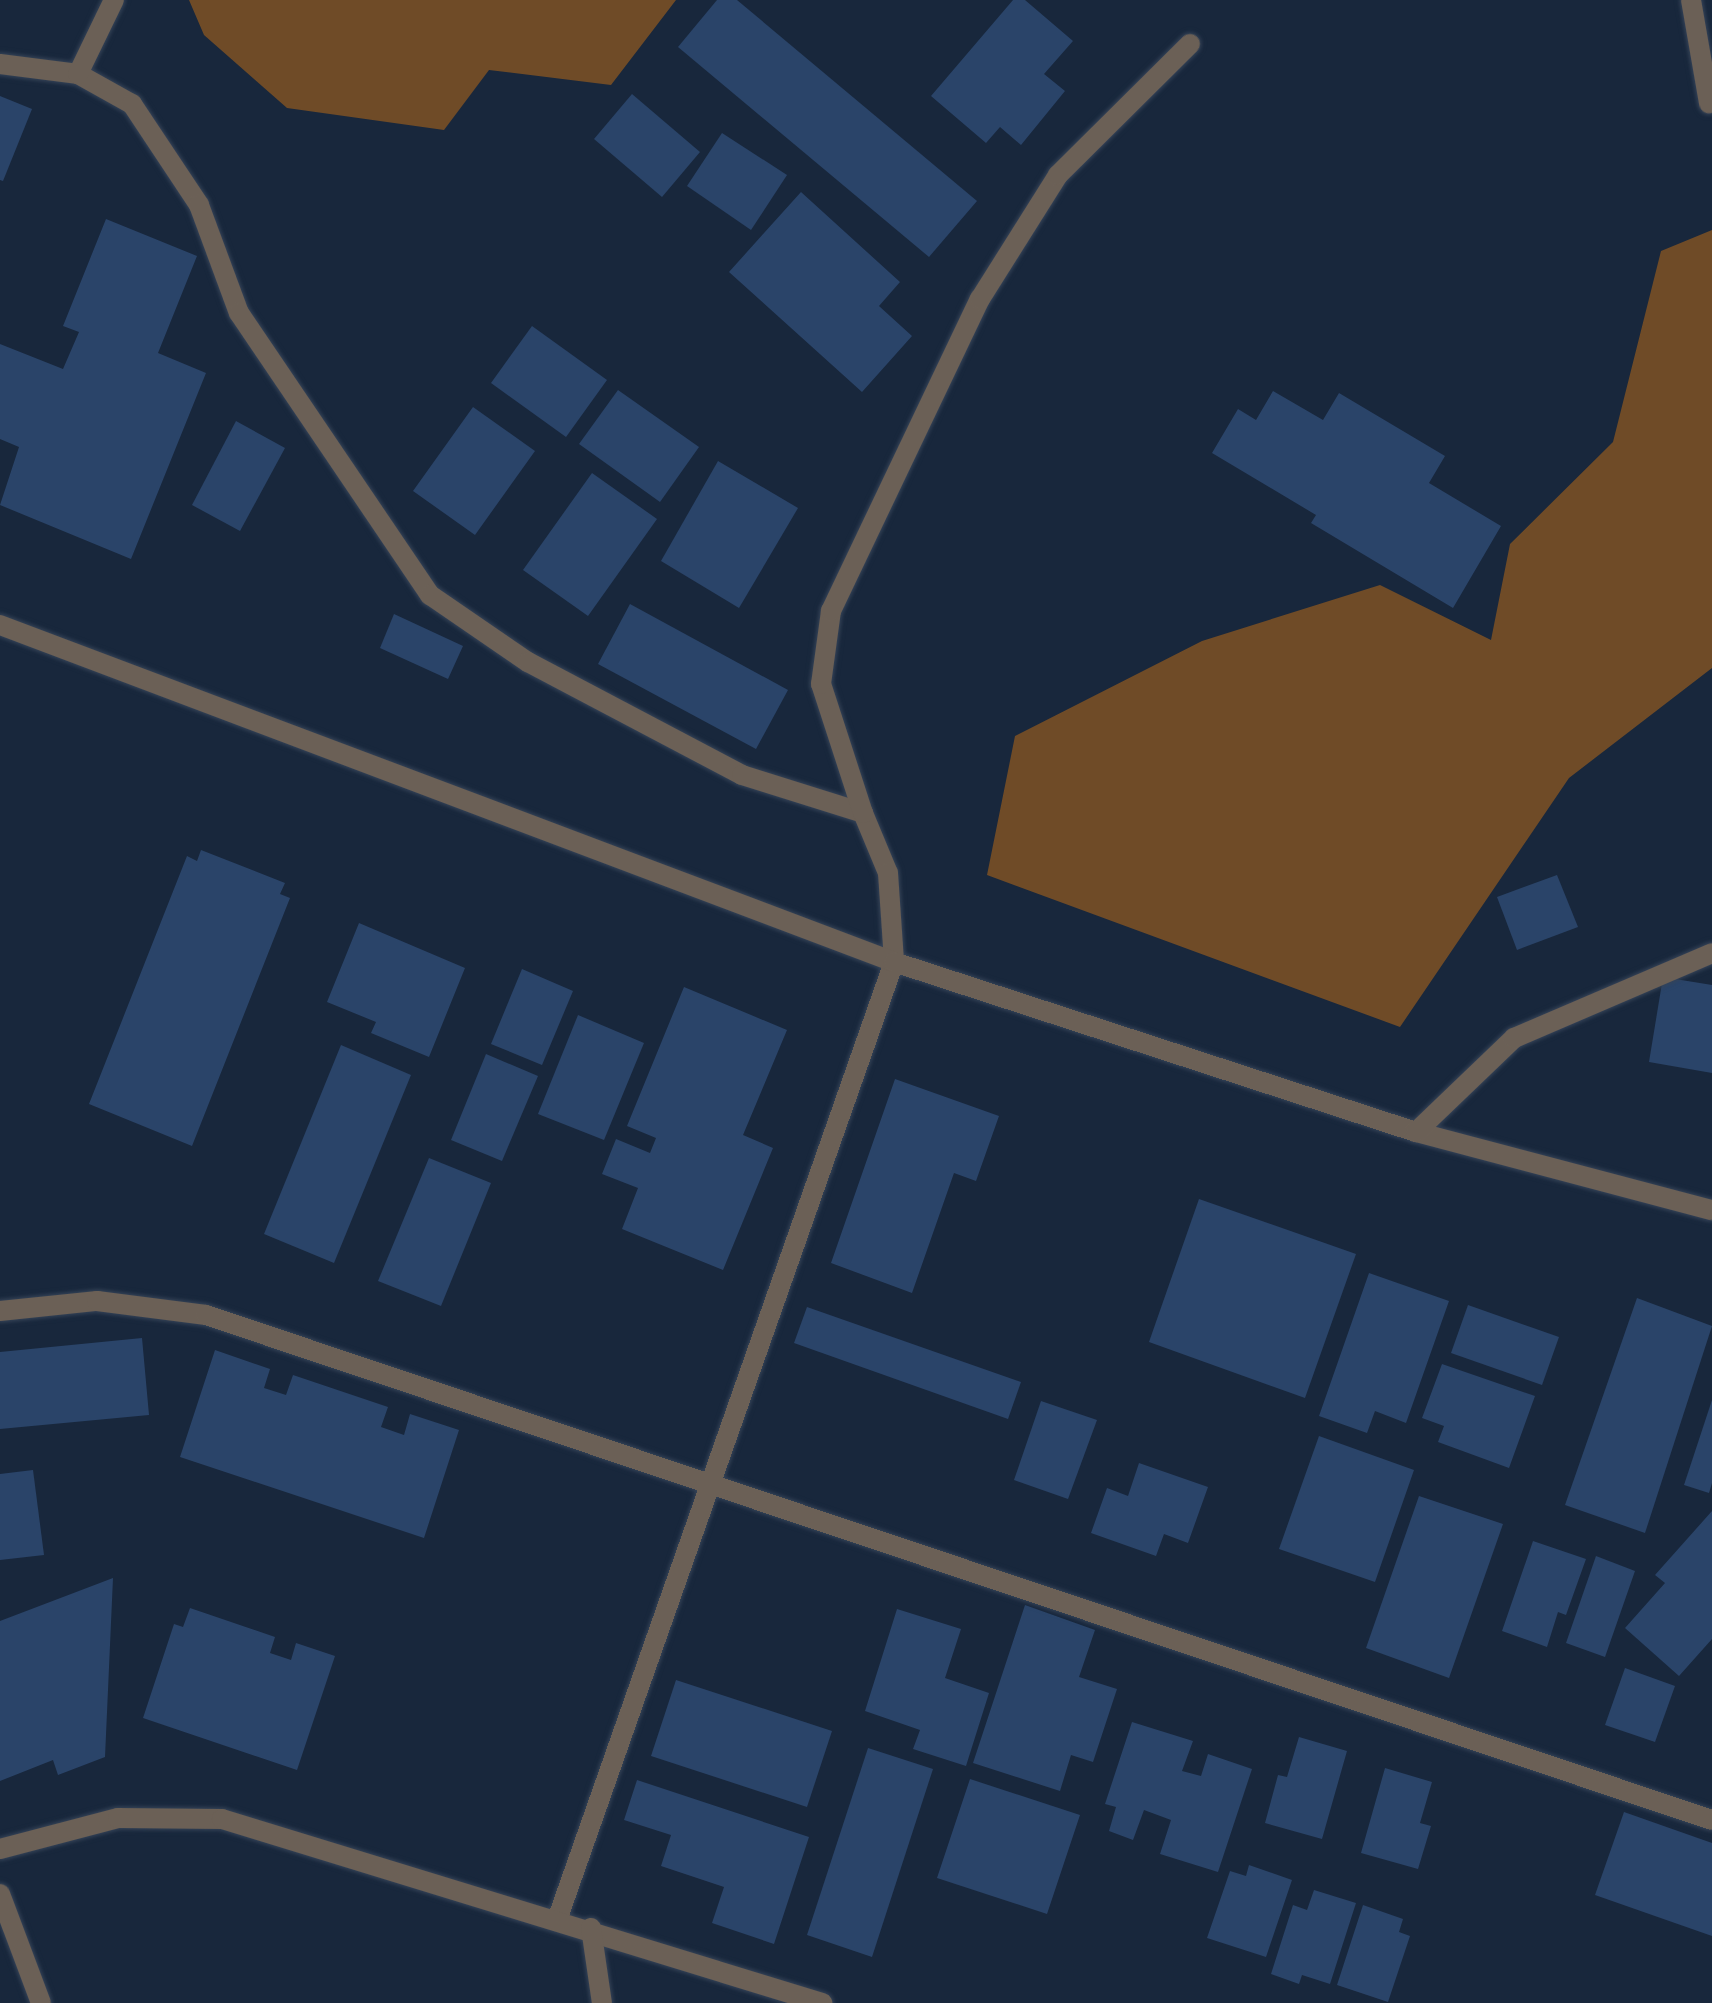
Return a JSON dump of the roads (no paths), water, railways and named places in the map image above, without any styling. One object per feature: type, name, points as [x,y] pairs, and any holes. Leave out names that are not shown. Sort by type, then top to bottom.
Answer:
[{"type":"street","points":[[78,74],[114,0]]},
{"type":"street","points":[[1691,0],[1709,103]]},
{"type":"street","points":[[558,1917],[894,962],[888,873],[863,813],[821,684],[831,611],[980,299],[1058,175],[1190,44]]},
{"type":"street","points":[[0,64],[78,74],[132,104],[199,205],[239,313],[430,595],[528,662],[742,775],[863,813]]},
{"type":"street","points":[[0,625],[894,962],[1416,1132],[1712,1210]]},
{"type":"street","points":[[1416,1132],[1514,1038],[1712,953]]},
{"type":"street","points":[[0,1311],[97,1301],[206,1315],[1712,1820]]},
{"type":"street","points":[[0,1849],[118,1818],[222,1819],[558,1917],[822,2003]]},
{"type":"street","points":[[0,1894],[41,2003]]},
{"type":"street","points":[[591,1928],[602,2003]]}]
